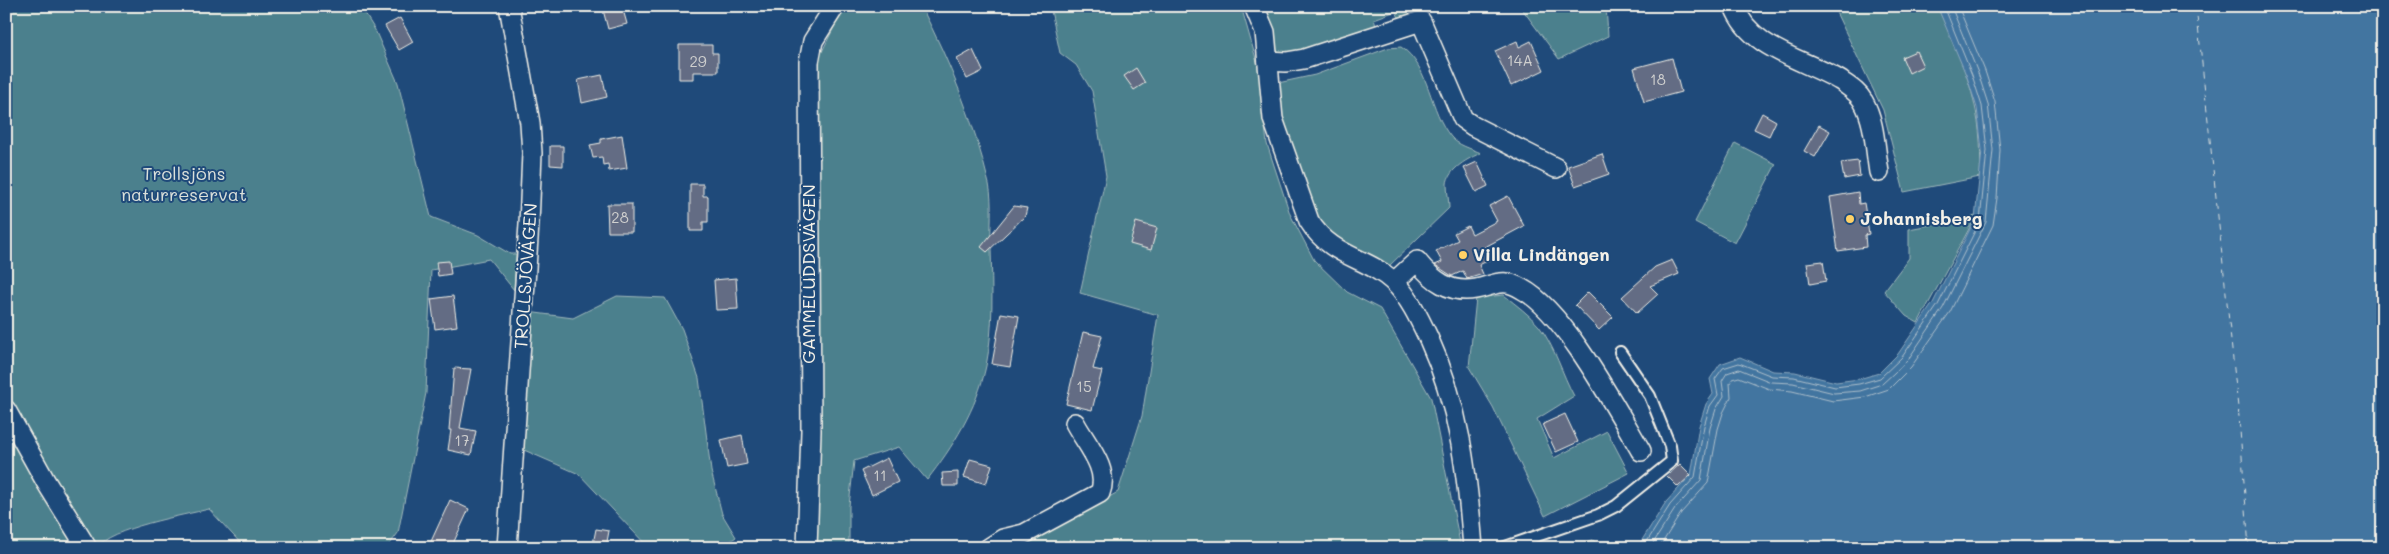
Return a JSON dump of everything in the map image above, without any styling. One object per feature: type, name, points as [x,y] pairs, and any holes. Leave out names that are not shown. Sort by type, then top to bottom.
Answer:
[{"type":"street","name":"TROLLSJÖVÄGEN","points":[[508,548],[532,153],[530,122],[509,6]]},
{"type":"street","name":"GAMMELUDDSVÄGEN","points":[[807,548],[811,431],[809,62],[813,41],[835,6]]},
{"type":"street","points":[[1254,6],[1266,32],[1273,119],[1309,221],[1318,235],[1334,248],[1378,270],[1394,282],[1420,320],[1436,355],[1449,393],[1463,446],[1473,548]]},
{"type":"street","points":[[1734,6],[1747,29],[1759,40],[1833,77],[1855,91],[1863,100],[1869,114],[1879,172]]},
{"type":"street","points":[[1268,61],[1286,62],[1304,58],[1421,20],[1463,119],[1472,126],[1556,168]]},
{"type":"street","points":[[1394,282],[1417,261],[1430,278],[1456,288],[1474,289],[1503,281],[1523,289],[1540,303],[1564,330],[1594,372],[1641,452]]},
{"type":"street","points":[[6,410],[46,482],[87,548]]},
{"type":"street","points":[[989,548],[1003,539],[1024,534],[1100,493],[1104,483],[1103,474],[1075,423]]},
{"type":"lane","points":[[1502,548],[1598,515],[1616,506],[1672,461],[1670,446],[1650,396],[1620,352]]},
{"type":"green space","name":"Trollsjöns naturreservat","points":[[6,6],[360,6],[375,30],[398,83],[431,217],[478,235],[510,254],[516,254],[514,290],[489,259],[431,270],[426,393],[398,533],[387,548],[245,548],[209,509],[131,528],[104,541],[97,548],[6,548]]},
{"type":"green space","points":[[848,6],[921,6],[942,49],[969,115],[989,184],[991,207],[991,322],[989,351],[977,397],[955,441],[927,480],[899,447],[854,461],[849,506],[849,548],[813,548],[817,62],[834,27]]},
{"type":"green space","points":[[1050,6],[1241,6],[1258,66],[1267,144],[1290,214],[1314,260],[1347,292],[1380,309],[1431,398],[1461,548],[1018,548],[1118,492],[1142,416],[1158,315],[1080,293],[1106,176],[1092,91],[1076,65],[1060,53]]},
{"type":"green space","points":[[1261,6],[1440,6],[1399,18],[1396,11],[1374,19],[1376,26],[1294,56],[1272,55]]},
{"type":"green space","points":[[1520,6],[1606,6],[1608,36],[1559,59]]},
{"type":"green space","points":[[1833,6],[1939,6],[1940,13],[1966,73],[1972,92],[1981,153],[1980,177],[1904,192],[1883,110]]},
{"type":"green space","points":[[1401,47],[1411,55],[1418,65],[1438,115],[1451,137],[1461,145],[1481,153],[1465,161],[1455,169],[1447,184],[1449,208],[1389,266],[1328,236],[1318,222],[1279,117],[1278,83],[1315,75],[1388,48]]},
{"type":"green space","points":[[1735,143],[1776,164],[1735,243],[1695,222]]},
{"type":"green space","points":[[1976,216],[1918,323],[1906,316],[1884,291],[1909,258],[1909,229]]},
{"type":"green space","points":[[1504,295],[1527,314],[1545,334],[1574,396],[1537,419],[1554,458],[1607,431],[1629,473],[1545,516],[1493,407],[1469,367],[1476,298]]},
{"type":"green space","points":[[617,296],[665,298],[682,329],[699,378],[711,471],[722,514],[736,537],[721,548],[649,548],[579,474],[524,450],[528,312],[573,318]]},
{"type":"green space","points":[[1593,540],[1602,548],[1561,548]]},
{"type":"water","points":[[1939,6],[2383,6],[2383,548],[1637,548],[1666,502],[1691,475],[1699,426],[1706,404],[1713,394],[1710,379],[1720,364],[1740,357],[1773,371],[1795,372],[1836,382],[1859,379],[1879,373],[1898,354],[1933,303],[1975,219],[1982,150],[1977,108],[1967,77],[1940,13]]},
{"type":"building","points":[[602,6],[622,6],[627,24],[608,29]]},
{"type":"building","points":[[400,18],[413,42],[399,50],[385,26]]},
{"type":"building","points":[[1517,41],[1519,47],[1531,41],[1544,70],[1511,86],[1495,51]]},
{"type":"building","points":[[679,45],[712,45],[712,53],[718,53],[718,72],[693,72],[693,79],[679,79]]},
{"type":"building","points":[[973,50],[983,71],[967,79],[957,59]]},
{"type":"building","points":[[1916,51],[1923,66],[1909,73],[1902,57]]},
{"type":"building","points":[[1672,58],[1681,92],[1644,102],[1634,68]]},
{"type":"building","points":[[1136,68],[1145,83],[1134,90],[1124,76]]},
{"type":"building","points":[[602,75],[607,97],[582,103],[578,80]]},
{"type":"building","points":[[1762,113],[1776,121],[1769,136],[1754,129]]},
{"type":"building","points":[[1819,125],[1830,131],[1815,157],[1804,151]]},
{"type":"building","points":[[622,135],[627,168],[609,171],[608,164],[603,165],[602,157],[593,158],[590,145],[601,143],[601,139]]},
{"type":"building","points":[[550,146],[563,146],[563,166],[550,165]]},
{"type":"building","points":[[1602,154],[1609,174],[1575,186],[1568,166]]},
{"type":"building","points":[[1858,161],[1860,176],[1844,179],[1841,163]]},
{"type":"building","points":[[1477,162],[1488,186],[1476,192],[1464,168]]},
{"type":"building","points":[[690,184],[703,184],[703,196],[708,196],[708,222],[703,222],[703,231],[690,231]]},
{"type":"building","name":"Johannisberg","points":[[1858,192],[1859,204],[1864,203],[1869,234],[1865,235],[1866,247],[1838,251],[1830,197]]},
{"type":"building","points":[[1508,196],[1524,226],[1483,248],[1489,260],[1479,265],[1483,274],[1467,279],[1463,271],[1452,276],[1435,265],[1442,262],[1436,251],[1458,240],[1454,233],[1468,226],[1472,234],[1497,221],[1489,206]]},
{"type":"building","points":[[607,204],[632,204],[632,232],[608,232]]},
{"type":"building","points":[[1014,206],[1027,208],[1025,216],[987,252],[981,247]]},
{"type":"building","points":[[1136,222],[1157,228],[1151,250],[1130,244]]},
{"type":"building","points":[[1672,260],[1679,274],[1650,286],[1658,294],[1637,313],[1622,297],[1655,267]]},
{"type":"building","points":[[449,261],[451,274],[438,276],[436,262]]},
{"type":"building","points":[[1823,261],[1826,281],[1810,284],[1807,263]]},
{"type":"building","points":[[736,278],[738,309],[716,310],[714,280]]},
{"type":"building","points":[[1588,292],[1613,317],[1599,330],[1575,305]]},
{"type":"building","points":[[453,296],[457,326],[435,329],[431,299]]},
{"type":"building","points":[[1001,313],[1019,316],[1010,367],[992,364]]},
{"type":"building","points":[[1083,332],[1102,336],[1093,369],[1102,371],[1092,410],[1066,404]]},
{"type":"building","points":[[454,368],[471,369],[460,428],[476,431],[471,455],[448,450],[451,430],[449,430]]},
{"type":"building","points":[[1565,414],[1578,442],[1556,452],[1543,424]]},
{"type":"building","points":[[742,435],[747,464],[727,468],[721,440]]},
{"type":"building","points":[[887,458],[898,482],[872,495],[861,471]]},
{"type":"building","points":[[970,459],[992,465],[986,484],[964,477]]},
{"type":"building","points":[[1680,464],[1691,475],[1678,487],[1667,476]]},
{"type":"building","points":[[958,472],[958,486],[943,486],[942,473]]},
{"type":"building","points":[[450,500],[469,509],[451,548],[428,548]]},
{"type":"building","points":[[596,529],[609,531],[606,547],[593,544]]},
{"type":"ferry route","points":[[2196,6],[2239,417],[2249,548]]},
{"type":"place","name":"Johannisberg","points":[[1850,219]]},
{"type":"place","name":"Villa Lindängen","points":[[1463,255]]}]
